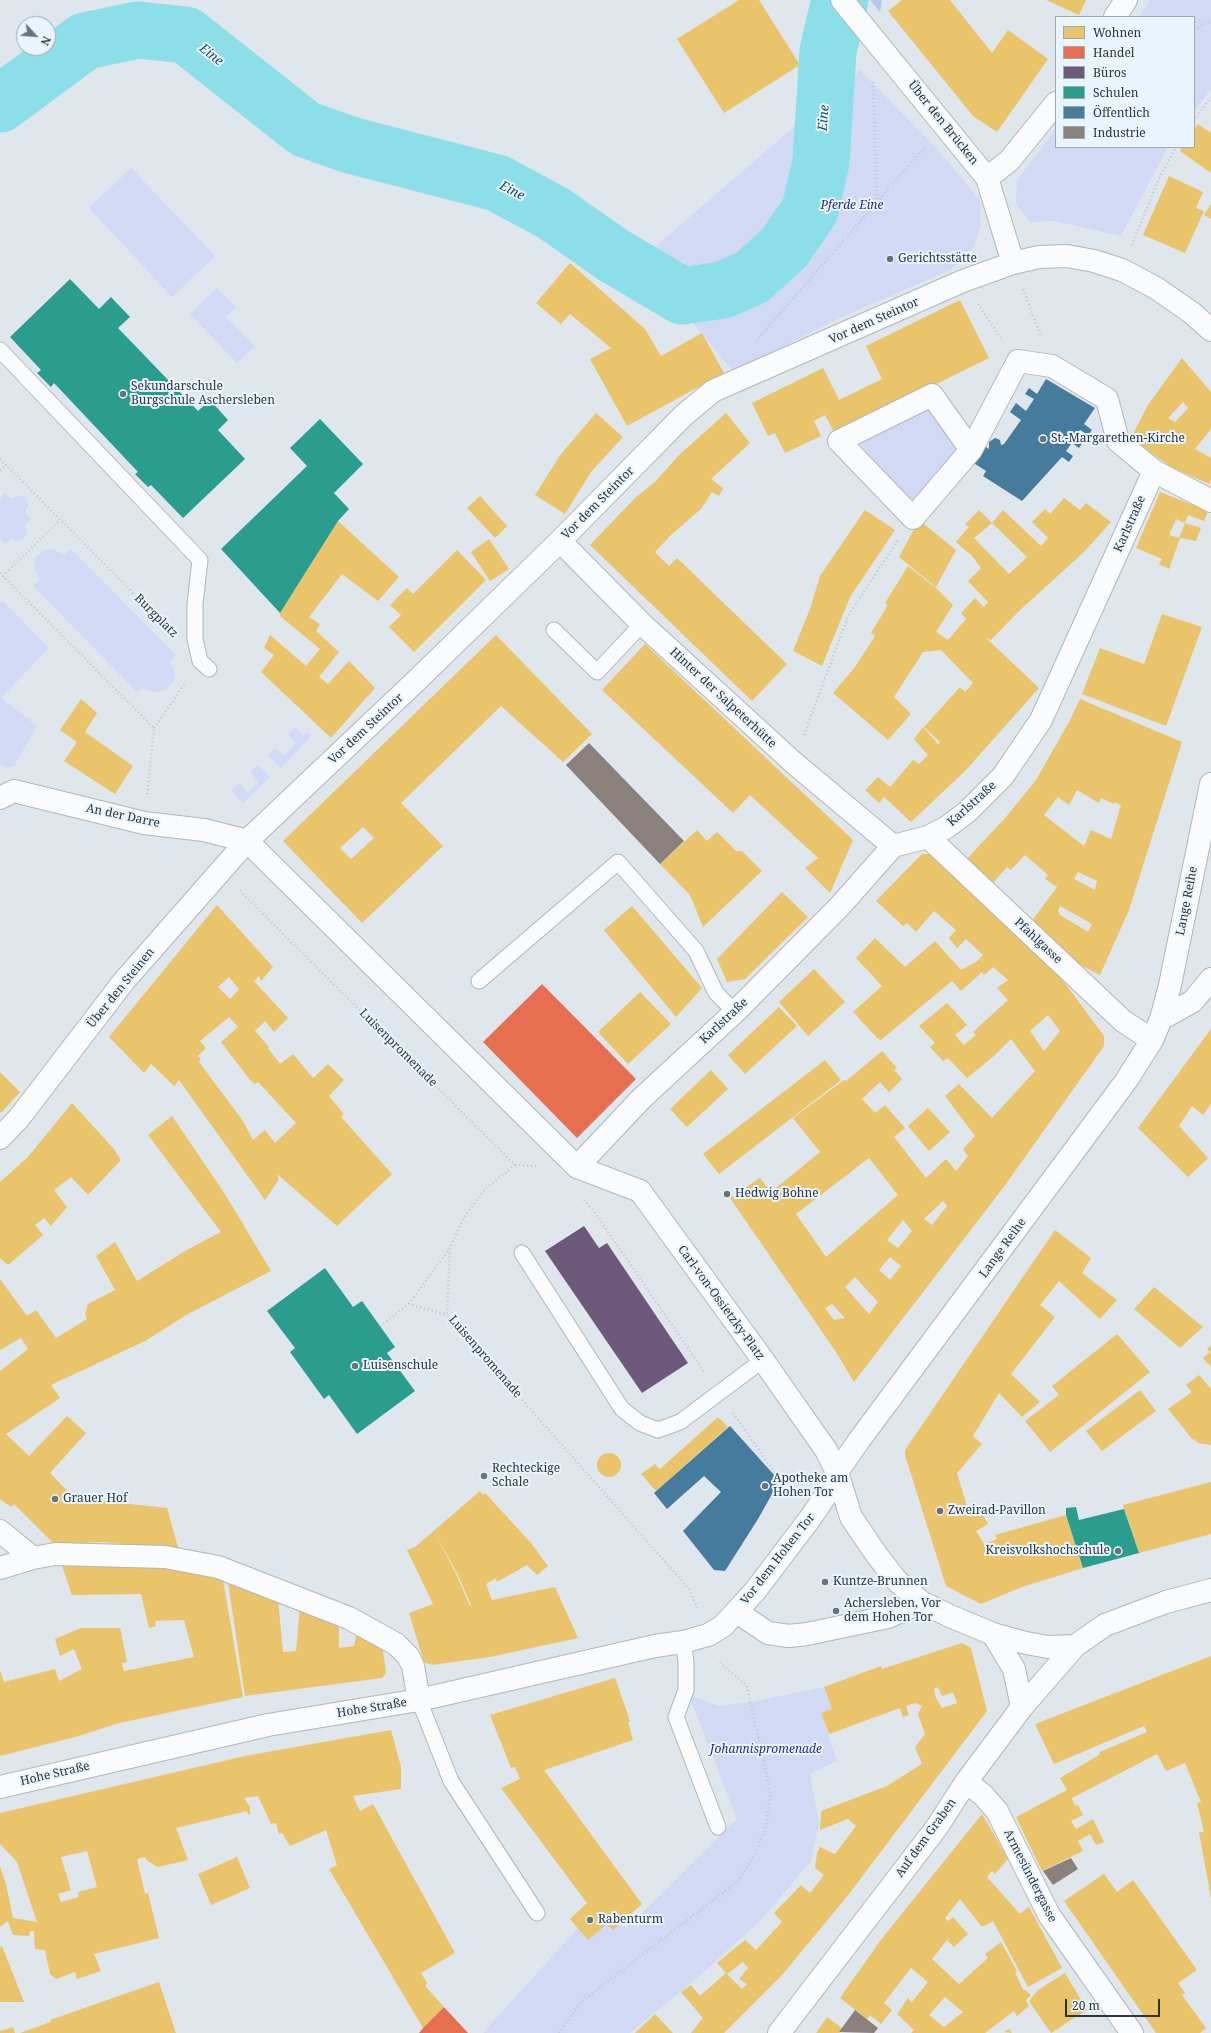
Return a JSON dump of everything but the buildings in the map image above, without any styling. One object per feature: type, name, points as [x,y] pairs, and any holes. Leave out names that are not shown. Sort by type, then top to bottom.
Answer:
[{"type":"street","name":"Über den Brücken","points":[[842,0],[987,178],[1013,263]]},
{"type":"street","points":[[1116,16],[1126,0]]},
{"type":"street","points":[[987,178],[1009,161],[1055,104]]},
{"type":"street","name":"Vor dem Steintor","points":[[247,841],[405,692],[560,541],[684,416],[713,392],[963,281],[1013,263],[1039,257],[1067,256],[1094,261],[1122,270],[1156,288],[1192,313],[1211,330]]},
{"type":"street","points":[[971,450],[932,395],[839,441],[913,518],[971,450],[1018,361],[1052,366],[1107,399],[1118,441],[1154,471],[1211,501]]},
{"type":"street","name":"Karlstraße","points":[[577,1167],[641,1099],[735,1012],[840,906],[893,846],[928,837],[952,824],[985,795],[1003,776],[1041,720],[1154,471]]},
{"type":"street","name":"Hinter der Salpeterhütte","points":[[560,541],[642,624],[794,763],[893,846]]},
{"type":"street","name":"Lange Reihe","points":[[837,1472],[1126,1081],[1152,1040],[1161,1019],[1170,985],[1211,784]]},
{"type":"street","name":"An der Darre","points":[[0,798],[14,791],[144,823],[204,830],[247,841]]},
{"type":"street","name":"Pfahlgasse","points":[[928,837],[1123,1021],[1152,1040]]},
{"type":"street","points":[[247,841],[577,1167]]},
{"type":"street","name":"Über den Steinen","points":[[0,1138],[19,1118],[124,981],[247,841]]},
{"type":"street","points":[[1161,1019],[1193,1001],[1211,979]]},
{"type":"street","name":"Carl-von-Ossietzky-Platz","points":[[577,1167],[640,1190],[826,1450],[837,1472]]},
{"type":"street","points":[[837,1472],[851,1517],[876,1554],[897,1581],[921,1602],[993,1634],[1048,1647],[1075,1646],[1112,1623],[1166,1602],[1211,1590]]},
{"type":"street","name":"Vor dem Hohen Tor","points":[[837,1472],[824,1498],[809,1520],[737,1612],[768,1633],[788,1636],[807,1634],[888,1616],[921,1602]]},
{"type":"street","points":[[0,1531],[33,1558]]},
{"type":"street","points":[[0,1568],[33,1558],[55,1554],[136,1555],[165,1557],[218,1567],[349,1618],[396,1644],[408,1656],[413,1666],[420,1700]]},
{"type":"street","name":"Hohe Straße","points":[[0,1787],[268,1725],[420,1700],[655,1646],[683,1642],[708,1635],[723,1626],[737,1612]]},
{"type":"street","points":[[993,1634],[1014,1669],[1022,1708]]},
{"type":"street","name":"Auf dem Graben","points":[[779,2033],[932,1833],[966,1782],[1022,1708],[1075,1646]]},
{"type":"street","name":"Armesündergasse","points":[[966,1782],[983,1795],[997,1811],[1049,1915],[1132,2033]]},
{"type":"lane","points":[[0,350],[200,560],[195,604],[195,639],[200,661],[208,669]]},
{"type":"lane","points":[[554,630],[596,672],[642,624]]},
{"type":"lane","points":[[479,981],[618,862],[696,951],[716,992],[735,1012]]},
{"type":"lane","points":[[522,1253],[622,1409],[640,1423],[658,1430],[680,1422],[718,1392],[763,1360]]},
{"type":"lane","points":[[683,1642],[686,1661],[686,1690],[676,1717],[718,1827]]},
{"type":"lane","points":[[420,1700],[451,1781],[538,1913]]},
{"type":"path","points":[[1195,29],[1211,21]]},
{"type":"path","points":[[876,201],[872,65],[886,55]]},
{"type":"path","points":[[1195,119],[1211,97]]},
{"type":"path","points":[[754,344],[876,201],[944,125]]},
{"type":"path","points":[[1122,270],[1160,176],[1175,148]]},
{"type":"path","points":[[1013,263],[1052,366]]},
{"type":"path","points":[[963,281],[1018,361]]},
{"type":"path","name":"Burgplatz","points":[[0,459],[176,636]]},
{"type":"path","points":[[0,470],[6,465]]},
{"type":"path","points":[[794,763],[848,616],[913,518]]},
{"type":"path","points":[[3,576],[60,520]]},
{"type":"path","points":[[0,573],[154,728]]},
{"type":"path","points":[[144,823],[154,728],[191,676]]},
{"type":"path","name":"Luisenpromenade","points":[[221,871],[515,1165],[485,1189],[463,1219],[450,1248],[447,1314],[689,1589],[708,1635]]},
{"type":"path","points":[[583,1199],[593,1210],[718,1392],[809,1520]]},
{"type":"path","points":[[380,1326],[409,1304],[450,1248]]},
{"type":"path","points":[[409,1304],[447,1314]]},
{"type":"path","points":[[559,2033],[581,2002],[738,1881],[754,1856],[765,1829],[771,1795],[747,1686],[718,1662],[708,1635]]},
{"type":"green space","points":[[1150,0],[1211,0],[1211,89],[1195,111],[1195,16],[1140,16]]},
{"type":"green space","name":"Pferde Eine","points":[[860,70],[938,150],[980,200],[981,225],[974,247],[952,269],[831,322],[734,372],[640,260]]},
{"type":"green space","points":[[1055,130],[1055,148],[1167,148],[1121,236],[1054,221],[1030,222],[1016,204],[1017,180]]},
{"type":"green space","points":[[131,168],[215,256],[172,297],[89,208]]},
{"type":"green space","points":[[217,288],[236,307],[226,317],[255,346],[237,363],[190,314]]},
{"type":"green space","points":[[931,404],[960,451],[912,501],[858,442]]},
{"type":"green space","points":[[5,493],[11,499],[21,495],[27,500],[28,507],[25,512],[31,519],[24,526],[27,533],[24,538],[16,541],[11,538],[5,544],[0,538],[0,499]]},
{"type":"green space","points":[[53,549],[64,555],[71,549],[176,655],[169,662],[175,672],[174,680],[167,688],[159,692],[152,692],[144,687],[137,692],[33,586],[40,579],[34,568],[36,557],[44,550]]},
{"type":"green space","points":[[3,601],[49,648],[1,698],[37,726],[14,766],[6,768],[0,764],[0,602]]},
{"type":"green space","points":[[295,727],[303,735],[306,732],[311,736],[281,768],[267,755],[274,748],[284,756],[296,743],[288,734]]},
{"type":"green space","points":[[258,765],[270,777],[243,803],[231,790],[239,783],[248,792],[259,782],[250,772]]},
{"type":"green space","name":"Johannispromenade","points":[[824,1687],[832,1709],[821,1713],[837,1761],[810,1774],[819,1823],[811,1861],[761,1920],[698,1977],[630,2033],[483,2033],[578,1928],[588,1940],[610,1921],[627,1928],[737,1819],[689,1695],[719,1706],[751,1702]]},
{"type":"shaded area","points":[[870,0],[882,0],[880,12]]},
{"type":"waterway","name":"Eine","points":[[0,104],[85,41],[138,30],[186,35],[305,129],[350,145],[497,183],[553,213],[613,255],[682,296],[723,290],[752,277],[784,248],[810,210],[821,162],[828,51],[840,0]]},
{"type":"place","name":"Gerichtsstätte","points":[[890,259]]},
{"type":"place","name":"Sekundarschule Burgschule Aschersleben","points":[[123,394]]},
{"type":"place","name":"St.-Margarethen-Kirche","points":[[1043,439]]},
{"type":"place","name":"Hedwig Bohne","points":[[727,1194]]},
{"type":"place","name":"Luisenschule","points":[[355,1366]]},
{"type":"place","name":"Rechteckige Schale","points":[[484,1476]]},
{"type":"place","name":"Apotheke am Hohen Tor","points":[[765,1486]]},
{"type":"place","name":"Grauer Hof","points":[[55,1499]]},
{"type":"place","name":"Zweirad-Pavillon","points":[[940,1511]]},
{"type":"place","name":"Kreisvolkshochschule","points":[[1118,1551]]},
{"type":"place","name":"Kuntze-Brunnen","points":[[825,1582]]},
{"type":"place","name":"Achersleben, Vor dem Hohen Tor","points":[[836,1611]]},
{"type":"place","name":"Rabenturm","points":[[590,1920]]}]
